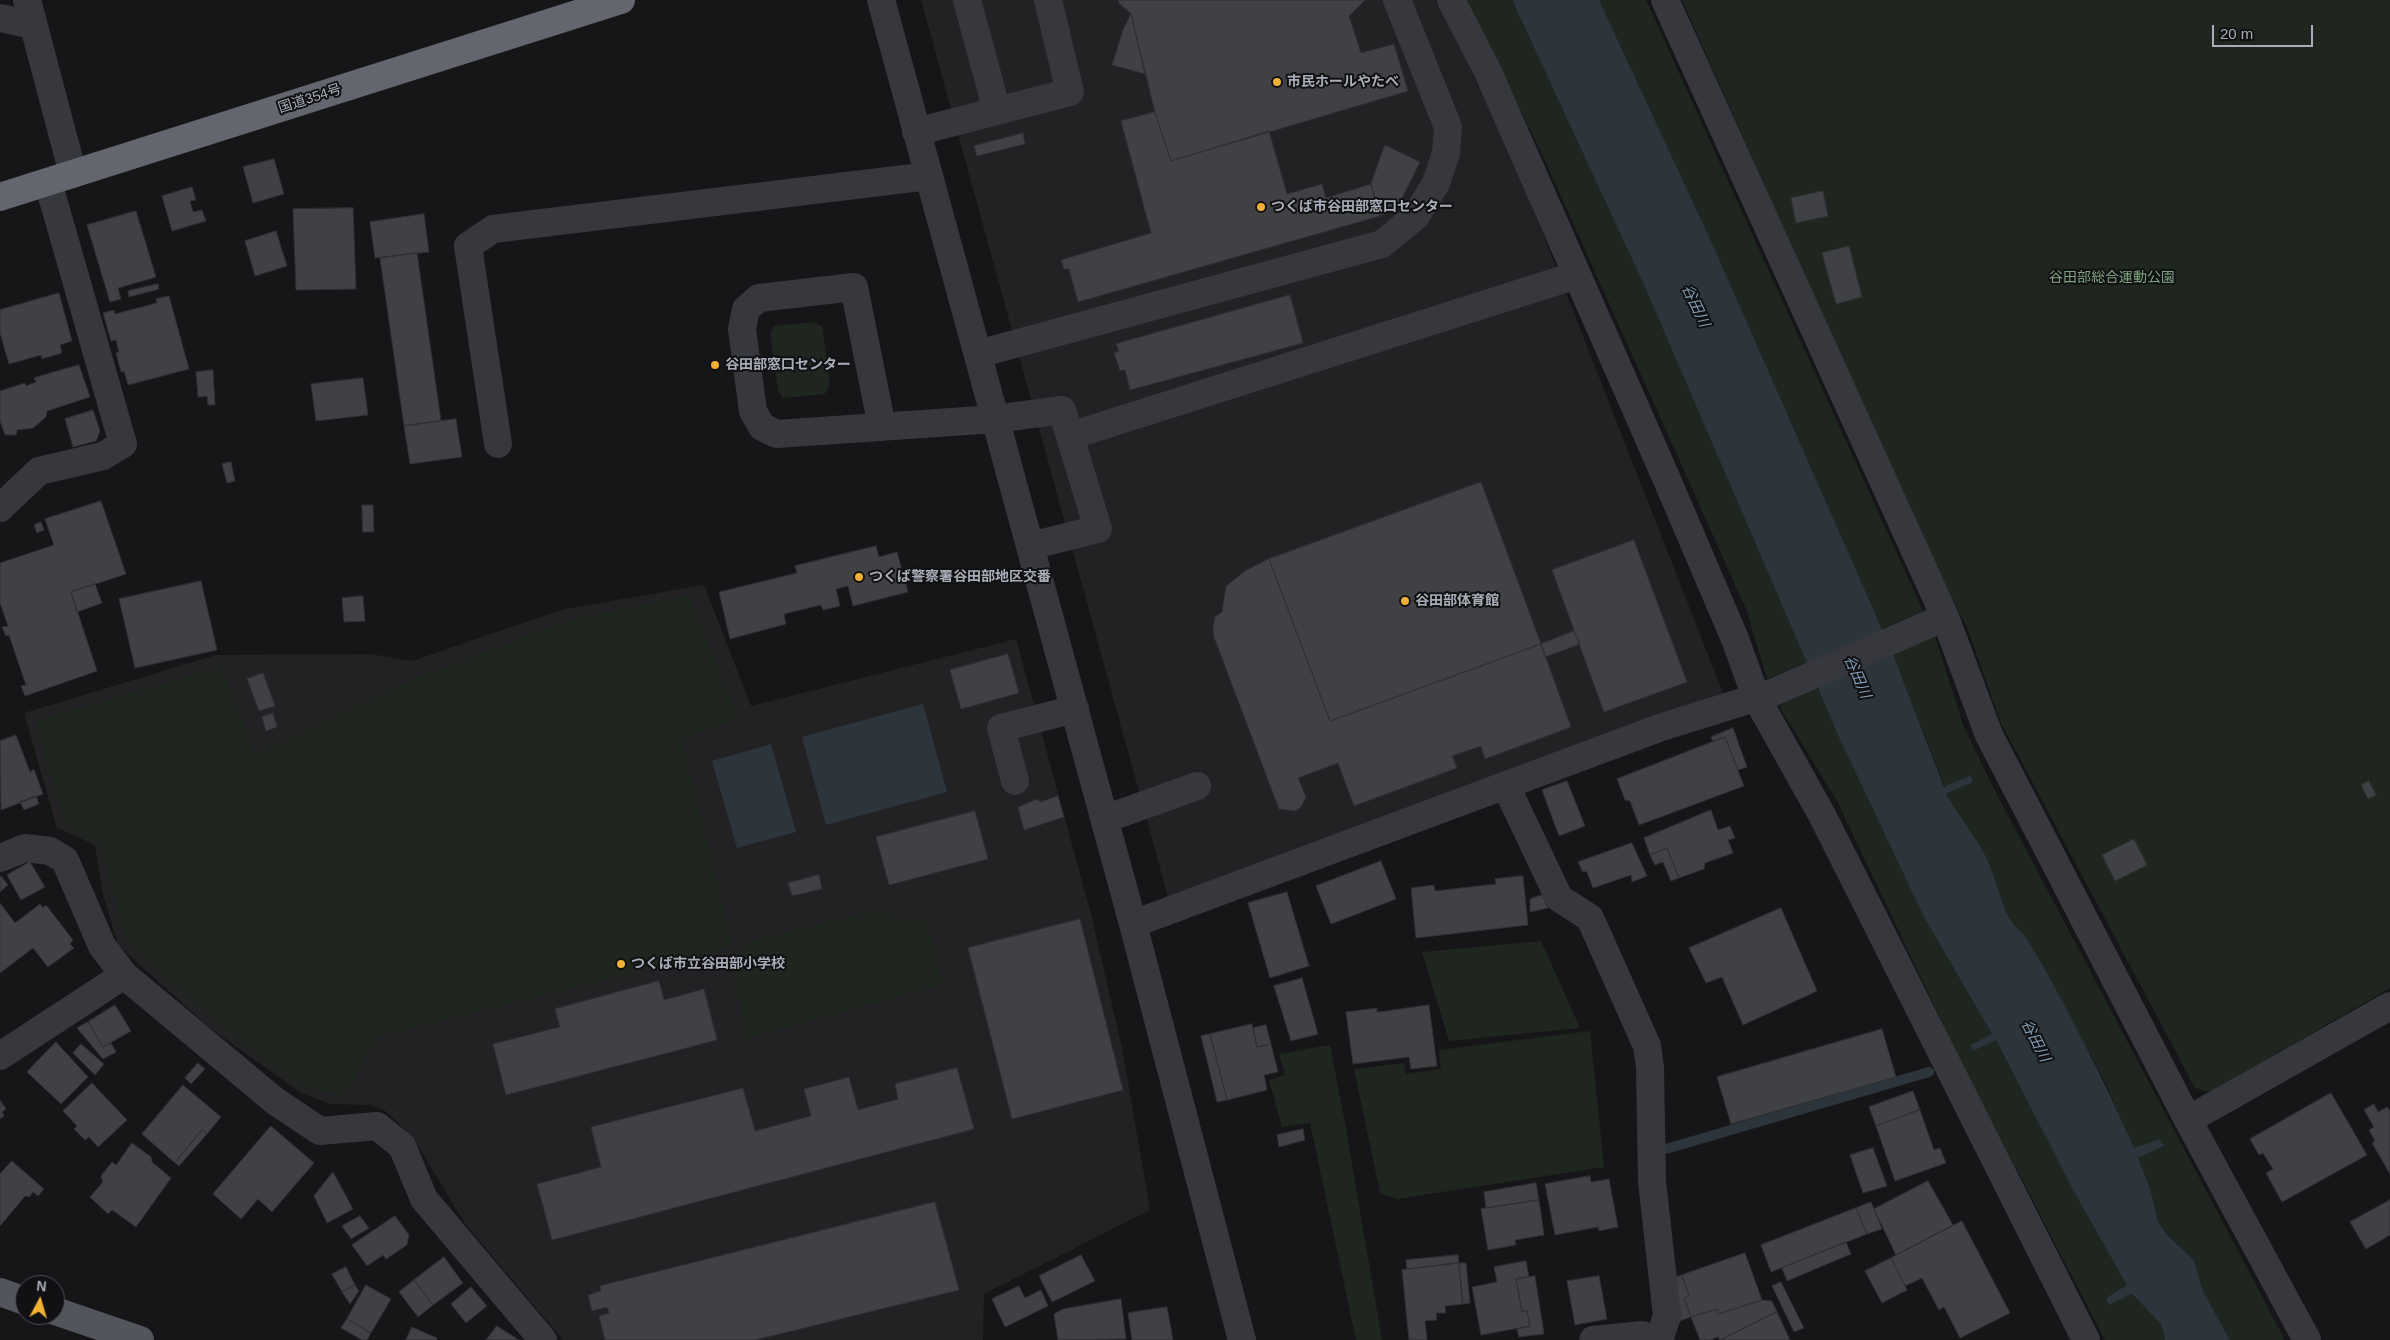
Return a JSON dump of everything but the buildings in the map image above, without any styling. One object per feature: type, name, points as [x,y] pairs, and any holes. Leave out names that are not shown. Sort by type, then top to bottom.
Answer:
[{"type":"highway","name":"国道354号","points":[[0,197],[621,0]]},
{"type":"main road","points":[[0,1292],[15,1297]]},
{"type":"main road","points":[[65,1314],[140,1340]]},
{"type":"street","points":[[881,0],[1134,924],[1242,1340]]},
{"type":"street","points":[[966,0],[997,111]]},
{"type":"street","points":[[916,132],[1070,92],[1048,0]]},
{"type":"street","points":[[978,354],[1382,244],[1416,216],[1436,183],[1446,153],[1448,127],[1398,0]]},
{"type":"street","points":[[1451,0],[1488,72],[1735,639],[1765,695],[1822,815],[2086,1340]]},
{"type":"street","points":[[1665,0],[1989,735],[2188,1120],[2307,1340]]},
{"type":"street","points":[[0,18],[30,13],[60,178],[123,444],[103,456],[39,471],[0,508]]},
{"type":"street","points":[[498,444],[468,246],[493,229],[929,176]]},
{"type":"street","points":[[1070,436],[1577,275]]},
{"type":"street","points":[[882,427],[854,287],[759,298],[746,309],[742,329],[753,411],[762,426],[777,434],[882,427],[995,419],[1062,410],[1098,529],[1030,546]]},
{"type":"street","points":[[1134,924],[1662,727],[1765,695],[1939,620]]},
{"type":"street","points":[[1015,781],[1001,728],[1075,709]]},
{"type":"street","points":[[1105,819],[1197,786]]},
{"type":"street","points":[[1506,786],[1559,898],[1590,918],[1647,1046],[1650,1067],[1652,1181],[1667,1316],[1659,1340],[1642,1335],[1593,1340]]},
{"type":"street","points":[[0,858],[26,848],[50,851],[66,860],[102,946],[124,975],[275,1101],[320,1131],[377,1126],[402,1146],[424,1199],[543,1340]]},
{"type":"street","points":[[0,1056],[124,975]]},
{"type":"street","points":[[2188,1120],[2390,1006]]},
{"type":"shaded area","points":[[921,0],[1436,0],[1508,145],[1723,693],[1174,899],[1168,897]]},
{"type":"shaded area","name":"つくば市立谷田部小学校","points":[[704,585],[751,706],[1016,639],[1092,918],[1123,1052],[1150,1210],[984,1294],[983,1340],[563,1340],[466,1225],[412,1136],[384,1110],[369,1105],[331,1104],[301,1093],[210,1028],[118,945],[102,890],[95,845],[57,828],[24,713],[216,655],[371,654],[412,661],[564,609]]},
{"type":"green space","points":[[1466,0],[1512,0],[1644,285],[1807,662],[1767,679],[1746,609],[1543,156]]},
{"type":"green space","points":[[1599,0],[1646,0],[1923,611],[1882,629],[1712,243]]},
{"type":"green space","name":"谷田部総合運動公園","points":[[1682,0],[2390,0],[2390,988],[2210,1092],[2195,1088],[2001,723],[1966,625],[1933,564]]},
{"type":"green space","points":[[812,322],[822,326],[830,384],[825,394],[783,398],[778,391],[770,333],[774,326]]},
{"type":"green space","points":[[688,595],[740,719],[682,738],[733,947],[378,1037],[344,1096],[302,1087],[259,1056],[186,995],[126,939],[112,891],[102,845],[65,824],[35,721],[221,667],[256,755],[402,684],[568,620]]},
{"type":"green space","points":[[1935,636],[1963,725],[1992,785],[2285,1340],[2230,1340],[2203,1291],[2194,1260],[2167,1235],[2158,1221],[2150,1188],[2137,1157],[2163,1146],[2160,1139],[2134,1149],[2105,1082],[2076,1027],[2028,940],[2012,922],[1992,872],[1946,794],[1973,782],[1971,775],[1945,787],[1893,654]]},
{"type":"green space","points":[[1817,687],[1924,917],[1992,1034],[1970,1045],[1973,1051],[1996,1040],[2073,1190],[2128,1285],[2106,1298],[2109,1305],[2132,1294],[2161,1324],[2165,1340],[2105,1340],[1961,1062],[1837,801],[1779,706]]},
{"type":"green space","points":[[882,909],[899,923],[926,920],[944,984],[745,1039],[731,958],[756,940]]},
{"type":"green space","points":[[1541,941],[1580,1028],[1449,1041],[1422,952]]},
{"type":"green space","points":[[1590,1031],[1604,1167],[1397,1199],[1380,1193],[1354,1069],[1404,1063],[1406,1074],[1441,1069],[1439,1050]]},
{"type":"green space","points":[[1330,1045],[1382,1340],[1356,1340],[1310,1123],[1282,1127],[1269,1080],[1285,1075],[1279,1054]]},
{"type":"water","name":"谷田川","points":[[1512,0],[1599,0],[1712,243],[1893,654],[1944,787],[1971,775],[1973,782],[1946,794],[1985,855],[2012,922],[2027,939],[2058,992],[2134,1148],[2160,1139],[2164,1146],[2138,1158],[2150,1188],[2158,1221],[2167,1235],[2194,1260],[2203,1291],[2230,1340],[2165,1340],[2161,1324],[2132,1294],[2109,1305],[2106,1298],[2127,1285],[2073,1190],[1996,1040],[1973,1051],[1970,1045],[1992,1034],[1924,917],[1839,737],[1644,285]]},
{"type":"water","points":[[923,704],[947,792],[826,825],[802,737]]},
{"type":"water","points":[[771,744],[796,832],[737,848],[712,761]]},
{"type":"waterway","points":[[1666,1149],[1929,1072]]},
{"type":"place","name":"市民ホールやたべ","points":[[1277,82]]},
{"type":"place","name":"つくば市谷田部窓口センター","points":[[1261,207]]},
{"type":"place","name":"谷田部窓口センター","points":[[715,365]]},
{"type":"place","name":"つくば警察署谷田部地区交番","points":[[859,577]]},
{"type":"place","name":"谷田部体育館","points":[[1405,601]]},
{"type":"place","name":"つくば市立谷田部小学校","points":[[621,964]]}]
